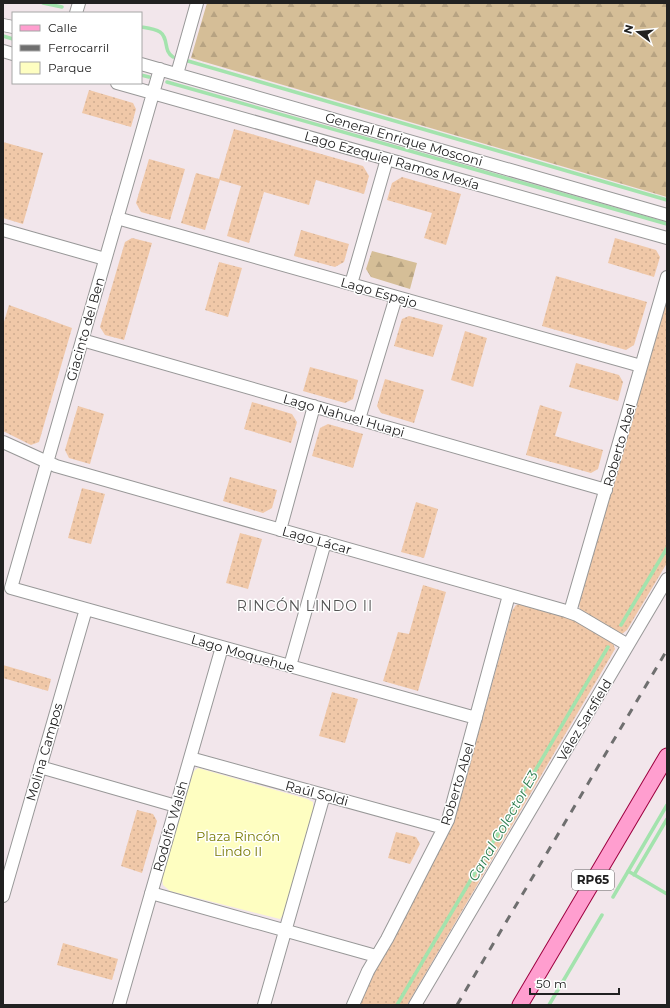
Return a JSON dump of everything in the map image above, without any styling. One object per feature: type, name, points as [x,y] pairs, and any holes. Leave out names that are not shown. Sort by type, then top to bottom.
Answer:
[{"type":"main road","name":"RP65","points":[[520,1005],[667,756]]},
{"type":"street","points":[[176,74],[197,3]]},
{"type":"street","name":"General Enrique Mosconi","points":[[142,64],[667,214]]},
{"type":"street","name":"Giacinto del Ben","points":[[10,588],[160,70]]},
{"type":"street","name":"Lago Ezequiel Ramos Mexía","points":[[121,84],[667,238]]},
{"type":"street","points":[[351,284],[387,159]]},
{"type":"street","name":"Lago Espejo","points":[[117,218],[641,366]]},
{"type":"street","points":[[3,230],[105,259]]},
{"type":"street","name":"Roberto Abel","points":[[570,612],[667,277]]},
{"type":"street","points":[[359,419],[396,297]]},
{"type":"street","name":"Lago Nahuel Huapi","points":[[82,340],[606,490]]},
{"type":"street","points":[[280,530],[314,406]]},
{"type":"street","name":"Lago Lácar","points":[[3,442],[46,463],[570,612],[628,645]]},
{"type":"street","points":[[290,666],[325,542]]},
{"type":"street","name":"Vélez Sarsfield","points":[[414,1005],[667,579]]},
{"type":"street","name":"Lago Moquehue","points":[[10,588],[476,718]]},
{"type":"street","name":"Roberto Abel","points":[[353,1005],[368,970],[387,939],[449,816],[509,595]]},
{"type":"street","name":"Molina Campos","points":[[3,896],[86,609]]},
{"type":"street","name":"Rodolfo Walsh","points":[[119,1005],[222,647]]},
{"type":"street","name":"Raúl Soldi","points":[[190,758],[444,828]]},
{"type":"street","points":[[40,767],[176,806]]},
{"type":"street","points":[[264,1005],[324,796]]},
{"type":"street","points":[[151,893],[376,956]]},
{"type":"shaded area","points":[[89,90],[133,103],[136,109],[131,127],[82,113]]},
{"type":"shaded area","points":[[234,129],[363,166],[369,176],[364,194],[316,180],[309,205],[264,192],[249,243],[227,236],[241,186],[220,180],[205,230],[181,223],[196,173],[219,179]]},
{"type":"shaded area","points":[[3,142],[43,153],[23,224],[3,218]]},
{"type":"shaded area","points":[[149,159],[185,169],[170,220],[141,212],[136,203]]},
{"type":"shaded area","points":[[402,177],[461,194],[446,245],[424,238],[432,213],[387,200],[392,183]]},
{"type":"shaded area","points":[[301,230],[349,244],[344,262],[335,267],[294,256]]},
{"type":"shaded area","points":[[132,238],[152,243],[124,340],[105,335],[100,327],[125,242]]},
{"type":"shaded area","points":[[615,238],[656,250],[660,257],[654,277],[608,263]]},
{"type":"shaded area","points":[[219,262],[242,268],[228,317],[205,310]]},
{"type":"shaded area","points":[[556,276],[647,302],[634,345],[626,350],[542,326]]},
{"type":"shaded area","points":[[667,299],[667,563],[627,630],[622,634],[580,610],[579,604]]},
{"type":"shaded area","points":[[9,305],[72,328],[39,442],[31,445],[3,431],[3,325]]},
{"type":"shaded area","points":[[409,316],[443,325],[433,357],[394,346],[402,319]]},
{"type":"shaded area","points":[[465,331],[487,338],[473,387],[451,380]]},
{"type":"shaded area","points":[[576,363],[619,375],[623,382],[618,401],[569,387]]},
{"type":"shaded area","points":[[310,367],[358,380],[353,399],[345,403],[303,391]]},
{"type":"shaded area","points":[[385,379],[424,390],[414,423],[381,413],[377,406]]},
{"type":"shaded area","points":[[252,402],[292,414],[297,422],[291,443],[244,429]]},
{"type":"shaded area","points":[[540,405],[562,412],[555,436],[603,450],[598,469],[591,473],[526,455]]},
{"type":"shaded area","points":[[78,406],[104,414],[90,464],[69,458],[65,450]]},
{"type":"shaded area","points":[[328,424],[363,434],[353,468],[312,456],[320,428]]},
{"type":"shaded area","points":[[230,477],[277,490],[272,508],[263,513],[223,501]]},
{"type":"shaded area","points":[[82,488],[105,494],[91,544],[68,538]]},
{"type":"shaded area","points":[[416,502],[438,509],[424,558],[401,552]]},
{"type":"shaded area","points":[[240,533],[262,539],[248,589],[226,583]]},
{"type":"shaded area","points":[[423,585],[446,592],[418,691],[383,681],[398,632],[409,634]]},
{"type":"shaded area","points":[[520,604],[570,618],[613,643],[615,649],[407,1005],[360,1005],[374,971],[384,955],[454,822],[512,611],[516,605]]},
{"type":"shaded area","points":[[3,665],[51,679],[48,691],[3,678]]},
{"type":"shaded area","points":[[332,692],[358,699],[345,743],[319,736]]},
{"type":"shaded area","points":[[137,810],[153,814],[157,821],[142,873],[121,866]]},
{"type":"shaded area","points":[[396,832],[416,837],[420,844],[410,864],[388,858]]},
{"type":"shaded area","points":[[63,943],[118,959],[112,980],[57,965]]},
{"type":"green space","points":[[207,3],[667,3],[667,197],[191,58]]},
{"type":"green space","points":[[372,251],[417,263],[410,289],[371,277],[366,269]]},
{"type":"green space","name":"Plaza Rincón Lindo II","points":[[198,768],[313,802],[313,809],[284,913],[280,919],[170,891],[163,885],[162,877],[192,776],[194,771]]},
{"type":"waterway","points":[[43,3],[62,7]]},
{"type":"waterway","points":[[142,27],[160,32],[163,35],[168,51],[173,57]]},
{"type":"waterway","points":[[3,36],[12,39]]},
{"type":"waterway","points":[[188,61],[667,200]]},
{"type":"waterway","points":[[142,75],[149,77]]},
{"type":"waterway","points":[[167,82],[667,224]]},
{"type":"waterway","name":"Canal Colector E3","points":[[621,625],[667,548]]},
{"type":"waterway","name":"Canal Colector E3","points":[[397,1005],[608,647]]},
{"type":"waterway","points":[[613,897],[667,805]]},
{"type":"waterway","points":[[634,875],[667,819]]},
{"type":"waterway","points":[[628,871],[667,894]]},
{"type":"waterway","points":[[549,1005],[602,915]]},
{"type":"railway","points":[[457,1005],[667,650]]},
{"type":"district","name":"RINCÓN LINDO II","points":[[305,606]]}]
